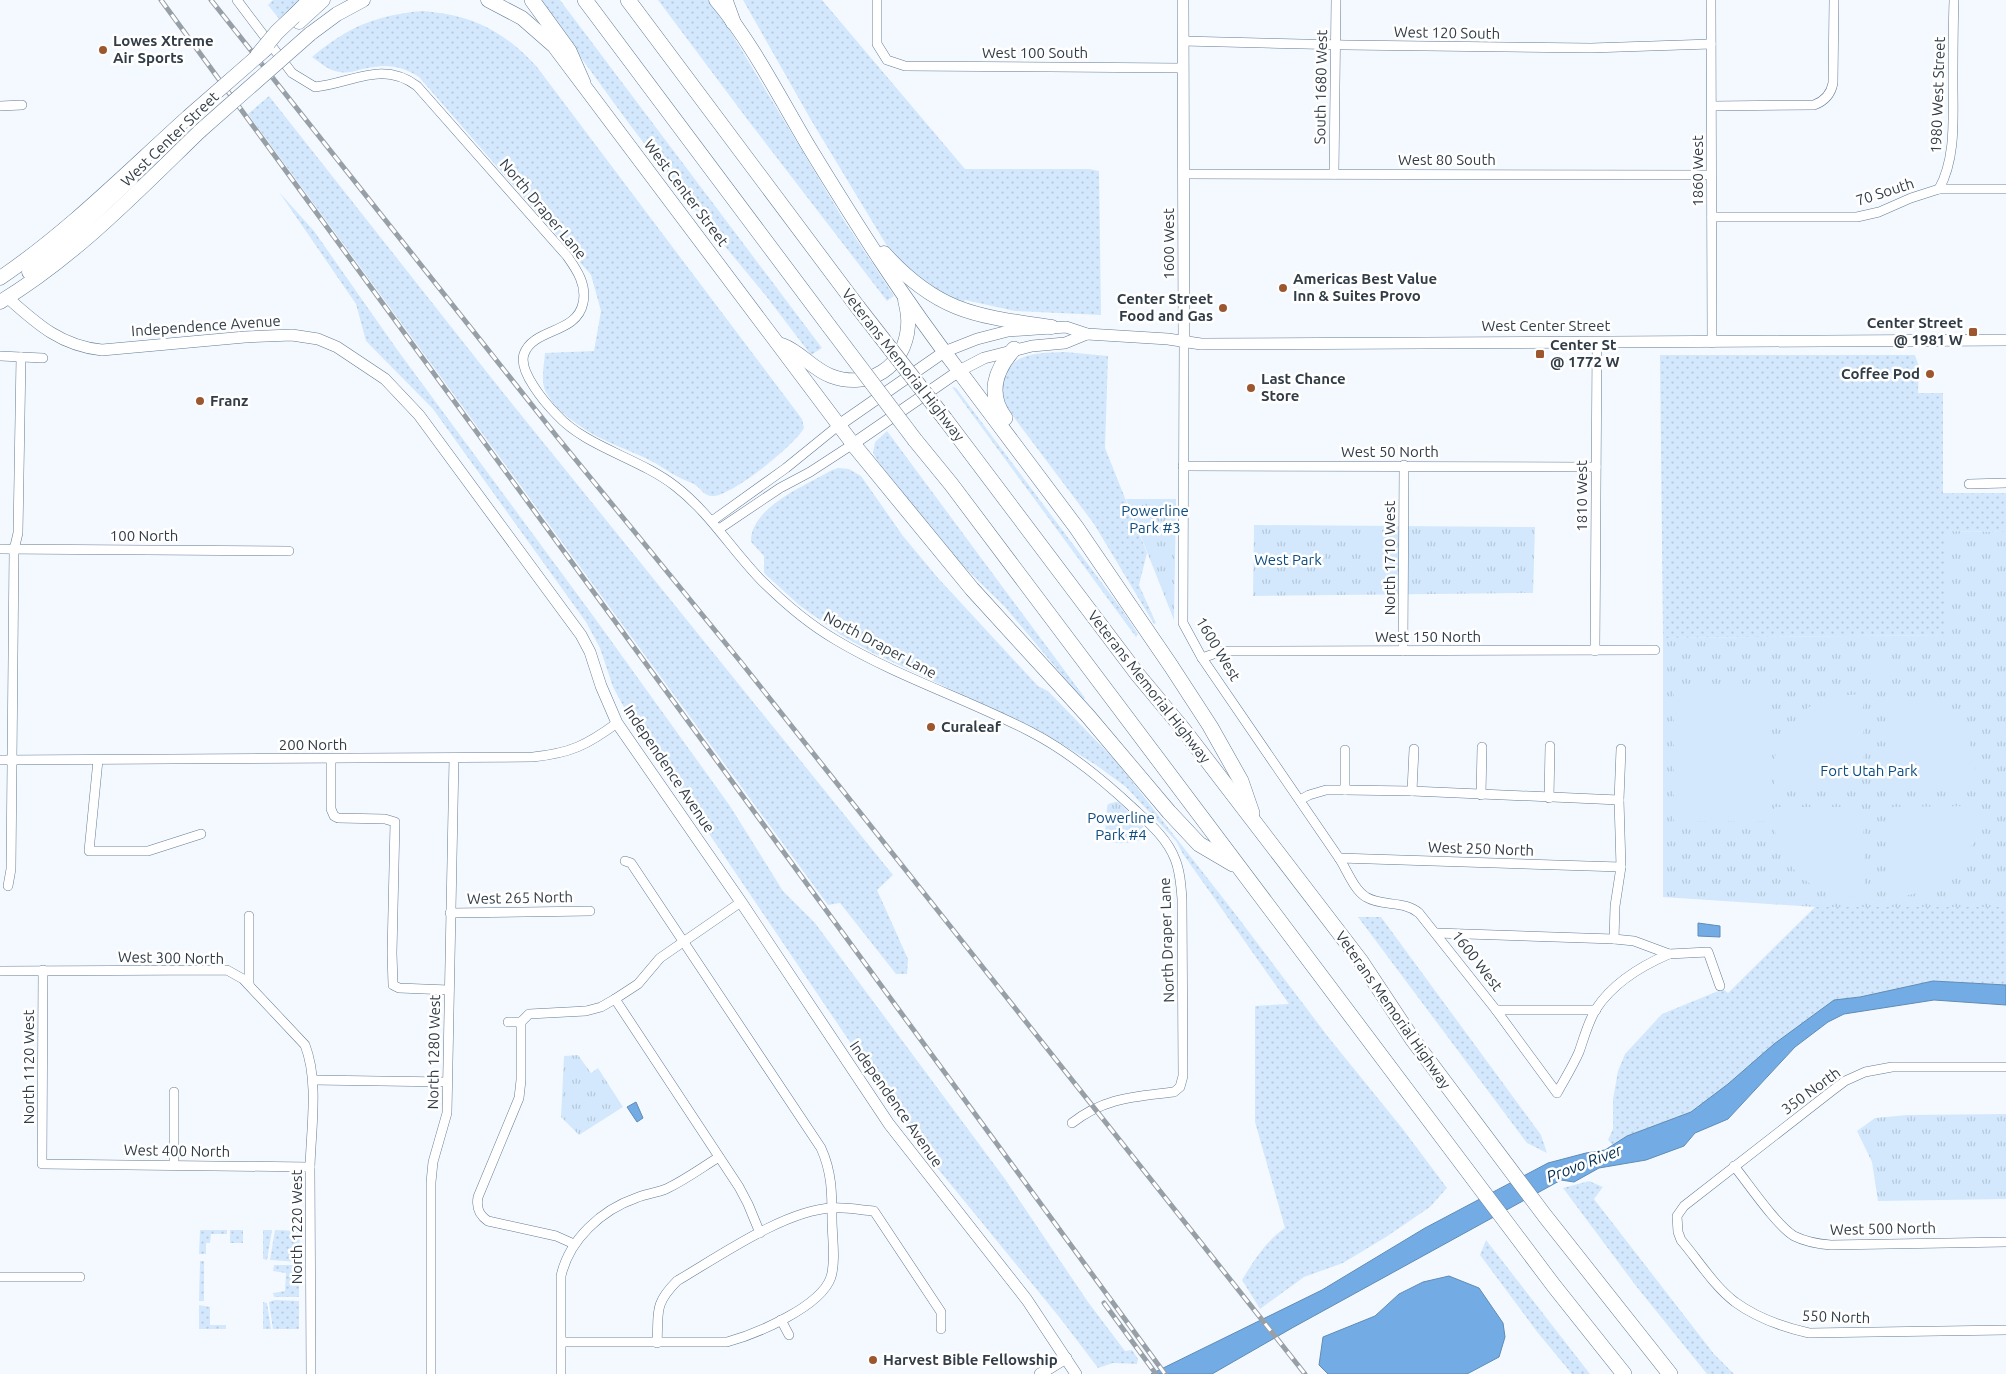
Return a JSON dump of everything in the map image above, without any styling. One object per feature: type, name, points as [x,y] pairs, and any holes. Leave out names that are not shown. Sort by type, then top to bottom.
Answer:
[{"type":"highway","points":[[258,55],[277,32],[296,19],[310,0]]},
{"type":"highway","points":[[532,0],[569,51],[582,83]]},
{"type":"highway","points":[[585,0],[1467,1171],[1624,1374]]},
{"type":"highway","name":"Veterans Memorial Highway","points":[[628,0],[857,306],[945,419],[1138,675],[1183,729],[1360,960],[1413,1040],[1500,1157],[1670,1374]]},
{"type":"highway","points":[[725,0],[733,22]]},
{"type":"highway","points":[[1012,441],[1010,428],[995,402],[994,385],[1000,368],[1014,349]]},
{"type":"highway","points":[[959,371],[1097,556],[1210,726],[1241,781],[1257,826]]},
{"type":"highway","points":[[853,444],[972,589],[1088,716],[1169,812],[1199,844],[1241,869]]},
{"type":"main road","points":[[296,19],[323,0]]},
{"type":"main road","name":"West Center Street","points":[[3,299],[72,251],[114,215],[200,131],[310,34],[337,14],[363,0]]},
{"type":"main road","name":"West Center Street","points":[[488,0],[522,18],[545,36],[853,444]]},
{"type":"main road","points":[[716,0],[733,22],[857,226],[905,297],[959,371]]},
{"type":"main road","name":"West Center Street","points":[[0,278],[35,253],[258,55]]},
{"type":"main road","points":[[3,299],[12,284],[38,264],[110,201],[176,128]]},
{"type":"main road","points":[[857,226],[905,275],[945,303],[960,310],[986,317],[1052,327]]},
{"type":"main road","points":[[779,344],[798,354],[820,372],[830,376],[850,381],[873,378],[893,364],[904,344],[908,325],[905,297]]},
{"type":"street","name":"North Draper Lane","points":[[237,0],[292,73],[315,87],[382,72],[396,74],[417,86],[567,256],[583,283],[584,297],[578,316],[571,322],[540,337],[528,346],[523,362],[532,384],[559,418],[596,443],[635,460],[663,477],[690,498],[712,520],[761,580],[814,626],[837,641],[876,661],[1032,732],[1102,779],[1150,824],[1164,840],[1175,857],[1182,899],[1183,1076],[1180,1087],[1174,1092],[1108,1102],[1088,1111],[1072,1123]]},
{"type":"street","name":"West 100 South","points":[[877,0],[877,44],[887,60],[905,66],[1183,68]]},
{"type":"street","name":"1600 West","points":[[1183,0],[1183,623],[1202,658],[1300,800],[1359,890],[1366,897],[1374,901],[1414,909],[1436,933],[1558,1093],[1578,1054],[1596,1010]]},
{"type":"street","name":"South 1680 West","points":[[1334,174],[1336,0]]},
{"type":"street","name":"1860 West","points":[[1711,0],[1712,343]]},
{"type":"street","points":[[1712,106],[1814,105],[1826,99],[1830,94],[1833,83],[1834,0]]},
{"type":"street","name":"1980 West Street","points":[[1939,189],[1944,180],[1950,158],[1953,116],[1954,0]]},
{"type":"street","name":"West 120 South","points":[[1183,41],[1591,48],[1711,44]]},
{"type":"street","points":[[0,106],[22,104]]},
{"type":"street","name":"West 80 South","points":[[1184,174],[1711,175]]},
{"type":"street","name":"70 South","points":[[1712,217],[1857,217],[1879,212],[1911,198],[1939,189],[2006,189]]},
{"type":"street","name":"Independence Avenue","points":[[3,299],[44,329],[85,348],[102,350],[245,337],[292,335],[318,340],[337,347],[384,379],[419,415],[580,635],[590,652],[601,686],[617,723],[741,902],[889,1124],[1050,1332],[1076,1374]]},
{"type":"street","name":"West Center Street","points":[[712,520],[786,468],[839,425],[944,352],[977,339],[1008,331],[1066,327],[1087,334],[1184,341],[1201,344],[1712,343],[2006,340]]},
{"type":"street","name":"West Center Street","points":[[719,529],[780,488],[810,472],[853,444],[959,371],[984,358],[1014,349],[1065,343],[1087,334]]},
{"type":"street","name":"1810 West","points":[[1595,651],[1596,342]]},
{"type":"street","points":[[0,356],[43,358]]},
{"type":"street","points":[[8,886],[11,869],[14,550],[18,533],[21,357]]},
{"type":"street","name":"West 50 North","points":[[1183,466],[1404,465],[1596,467]]},
{"type":"street","name":"North 1710 West","points":[[1403,651],[1404,465]]},
{"type":"street","points":[[1969,484],[2006,484]]},
{"type":"street","name":"100 North","points":[[0,550],[289,552]]},
{"type":"street","name":"West 150 North","points":[[1202,658],[1222,651],[1655,650]]},
{"type":"street","name":"200 North","points":[[0,760],[534,757],[554,755],[581,747],[617,723]]},
{"type":"street","points":[[1549,798],[1550,746]]},
{"type":"street","points":[[1481,795],[1482,747]]},
{"type":"street","points":[[1412,791],[1414,749]]},
{"type":"street","points":[[1614,939],[1621,867],[1619,800],[1621,749]]},
{"type":"street","points":[[1344,790],[1345,750]]},
{"type":"street","points":[[331,758],[332,809],[334,816],[338,818],[385,818],[395,822],[393,985],[399,988],[449,990]]},
{"type":"street","name":"North 1280 West","points":[[431,1374],[431,1182],[433,1162],[447,1113],[454,758]]},
{"type":"street","points":[[98,760],[89,851],[148,851],[201,834]]},
{"type":"street","points":[[1300,800],[1308,795],[1326,790],[1412,791],[1619,800]]},
{"type":"street","name":"West 250 North","points":[[1339,858],[1621,867]]},
{"type":"street","points":[[562,1342],[727,1342],[748,1336],[781,1320],[819,1296],[831,1277],[831,1177],[828,1162],[822,1148],[631,864],[625,861]]},
{"type":"street","points":[[508,1022],[521,1022],[529,1014],[586,1011],[601,1007],[638,984],[660,958],[741,902]]},
{"type":"street","name":"West 265 North","points":[[450,913],[590,911]]},
{"type":"street","points":[[249,916],[249,984]]},
{"type":"street","points":[[1436,933],[1614,939],[1634,942],[1669,954]]},
{"type":"street","points":[[1496,1010],[1596,1010],[1622,981],[1646,964],[1669,954],[1708,952],[1720,986]]},
{"type":"street","name":"West 300 North","points":[[0,970],[217,970],[236,973],[249,984],[305,1046],[309,1056],[312,1080]]},
{"type":"street","name":"North 1120 West","points":[[42,1164],[43,970]]},
{"type":"street","points":[[615,999],[739,1187],[760,1233]]},
{"type":"street","points":[[521,1022],[521,1080],[519,1098],[478,1197],[478,1210],[488,1222],[556,1236],[574,1244]]},
{"type":"street","name":"350 North","points":[[1734,1166],[1845,1081],[1865,1072],[1892,1067],[2006,1066]]},
{"type":"street","points":[[312,1080],[447,1082]]},
{"type":"street","name":"North 1220 West","points":[[310,1374],[312,1080]]},
{"type":"street","points":[[174,1092],[174,1165]]},
{"type":"street","points":[[562,1374],[562,1276],[564,1264],[574,1244],[607,1212],[634,1198],[663,1190],[682,1181],[718,1157]]},
{"type":"street","name":"West 400 North","points":[[42,1164],[310,1167]]},
{"type":"street","name":"West 500 North","points":[[1734,1166],[1782,1226],[1793,1235],[1809,1242],[1831,1245],[2006,1242]]},
{"type":"street","name":"550 North","points":[[1734,1166],[1684,1206],[1677,1216],[1678,1232],[1681,1240],[1734,1302],[1765,1320],[1784,1327],[1809,1332],[2006,1330]]},
{"type":"street","points":[[657,1343],[658,1309],[668,1290],[677,1281],[760,1233],[798,1214],[832,1208],[874,1211],[941,1312],[940,1328]]},
{"type":"street","points":[[0,1277],[80,1277]]},
{"type":"street","points":[[781,1320],[789,1335]]},
{"type":"street","points":[[1040,1374],[1066,1358]]},
{"type":"green space","points":[[273,0],[301,0],[280,20],[268,5]]},
{"type":"green space","points":[[539,0],[560,0],[822,348],[811,355],[630,125]]},
{"type":"green space","points":[[658,0],[708,0],[720,14],[845,222],[894,296],[887,301]]},
{"type":"green space","points":[[743,0],[822,0],[965,169],[1089,169],[1099,171],[1101,315],[1015,311],[965,300],[963,304],[921,282],[890,251],[811,120]]},
{"type":"green space","points":[[422,11],[456,16],[486,27],[512,43],[537,67],[802,419],[804,428],[798,436],[763,468],[735,487],[723,493],[710,496],[695,485],[655,463],[589,432],[562,412],[550,399],[544,385],[545,353],[594,351],[601,311],[591,275],[419,77],[392,66],[339,72],[328,68],[312,57],[350,30],[363,24],[376,19]]},
{"type":"green space","points":[[269,96],[501,390],[893,875],[877,890],[908,959],[907,974],[896,974],[840,903],[828,905],[248,114]]},
{"type":"green space","points":[[279,192],[314,231],[396,348],[594,617],[730,806],[783,891],[815,923],[1005,1179],[1088,1302],[1125,1351],[1132,1350],[1138,1359],[1137,1364],[1113,1363],[1098,1368],[1060,1318],[925,1153],[626,711],[613,687],[600,648],[586,622],[433,409],[366,341],[356,304]]},
{"type":"green space","points":[[1065,352],[1108,356],[1105,448],[1147,553],[1139,585],[1156,623],[1154,624],[1094,524],[1006,407],[1004,401],[1002,391],[1005,374],[1017,360],[1035,354]]},
{"type":"green space","points":[[1660,355],[1915,355],[1919,367],[1918,393],[1943,393],[1943,493],[2006,493],[2006,532],[1946,531],[1947,635],[1663,638]]},
{"type":"green space","points":[[952,387],[956,388],[1120,607],[1138,634],[1136,637]]},
{"type":"green space","points":[[887,431],[1085,698],[1083,700],[1005,607],[960,563],[918,514],[877,460],[873,453],[875,442]]},
{"type":"green space","points":[[839,468],[849,469],[861,476],[903,536],[938,578],[1038,686],[1048,691],[1116,761],[1447,1188],[1430,1207],[1343,1263],[1304,1277],[1260,1309],[1242,1280],[1266,1245],[1285,1228],[1255,1122],[1255,1006],[1289,1004],[1183,854],[1176,841],[1126,787],[1096,765],[1042,732],[873,653],[841,635],[799,605],[764,573],[764,556],[751,542],[753,530],[759,518],[781,499],[832,470]]},
{"type":"green space","name":"Powerline Park #3","points":[[1126,499],[1176,499],[1174,620]]},
{"type":"green space","name":"West Park","points":[[1254,525],[1535,527],[1533,593],[1253,596]]},
{"type":"green space","name":"Fort Utah Park","points":[[1946,531],[2006,532],[2006,907],[1815,907],[1663,897],[1663,638],[1946,635]]},
{"type":"green space","points":[[1364,534],[1391,534],[1391,559],[1364,559]]},
{"type":"green space","points":[[1873,660],[1905,660],[1905,677],[1873,678]]},
{"type":"green space","points":[[1674,685],[1766,685],[1766,821],[1674,821]]},
{"type":"green space","points":[[1863,694],[1864,778],[1857,784],[1774,784],[1775,757],[1787,729],[1809,707],[1836,696]]},
{"type":"green space","points":[[1885,694],[1925,700],[1953,716],[1970,744],[1977,784],[1893,784],[1886,778]]},
{"type":"green space","name":"Powerline Park #4","points":[[1118,802],[1143,826],[1146,832],[1144,838],[1126,843],[1107,841],[1105,836],[1107,807],[1108,804]]},
{"type":"green space","points":[[1977,806],[1975,832],[1971,848],[1957,870],[1936,885],[1925,890],[1912,894],[1887,897],[1887,814],[1893,807]]},
{"type":"green space","points":[[1774,807],[1856,807],[1863,813],[1865,897],[1838,896],[1823,891],[1803,879],[1782,852],[1774,824]]},
{"type":"green space","points":[[1815,907],[2006,907],[2006,985],[1933,981],[1853,997],[1691,1112],[1627,1136],[1613,1145],[1608,1140],[1613,1129],[1613,1099],[1618,1071],[1625,1054],[1662,1014],[1723,989],[1728,993]]},
{"type":"green space","points":[[1358,917],[1381,917],[1541,1135],[1547,1153],[1527,1143]]},
{"type":"green space","points":[[578,1055],[591,1073],[598,1068],[623,1107],[579,1135],[561,1117],[564,1056]]},
{"type":"green space","points":[[2006,1114],[2006,1199],[1878,1201],[1872,1162],[1857,1131],[1875,1118],[1907,1115]]},
{"type":"green space","points":[[1589,1181],[1603,1187],[1594,1199],[1714,1354],[1734,1374],[1707,1374],[1636,1286],[1563,1188]]},
{"type":"green space","points":[[200,1230],[227,1230],[227,1234],[211,1234],[210,1243],[206,1243],[206,1254],[199,1254]]},
{"type":"green space","points":[[230,1230],[243,1230],[243,1243],[230,1243]]},
{"type":"green space","points":[[263,1230],[272,1230],[267,1260],[263,1259]]},
{"type":"green space","points":[[275,1230],[300,1231],[299,1262],[270,1260]]},
{"type":"green space","points":[[1486,1240],[1590,1374],[1572,1374],[1538,1333],[1480,1255]]},
{"type":"green space","points":[[200,1261],[204,1261],[204,1301],[199,1301]]},
{"type":"green space","points":[[274,1265],[299,1265],[299,1297],[274,1297],[273,1293],[285,1291],[286,1273],[273,1271]]},
{"type":"green space","points":[[275,1300],[299,1301],[299,1329],[273,1329],[269,1302]]},
{"type":"green space","points":[[263,1302],[267,1303],[271,1329],[263,1329]]},
{"type":"green space","points":[[199,1305],[210,1307],[210,1325],[226,1325],[226,1329],[199,1329]]},
{"type":"water","points":[[1698,923],[1720,926],[1720,937],[1698,936]]},
{"type":"water","name":"Provo River","points":[[1933,981],[2006,985],[2006,1005],[1934,1000],[1844,1014],[1828,1022],[1795,1047],[1728,1119],[1695,1133],[1684,1146],[1646,1160],[1599,1168],[1574,1182],[1561,1180],[1212,1374],[1151,1374],[1322,1290],[1425,1228],[1548,1163],[1605,1150],[1627,1136],[1691,1112],[1728,1084],[1774,1044],[1834,1000],[1860,997]]},
{"type":"water","points":[[636,1102],[643,1118],[637,1122],[627,1107]]},
{"type":"water","points":[[1449,1276],[1479,1288],[1503,1323],[1505,1337],[1499,1357],[1467,1374],[1328,1374],[1319,1365],[1323,1337],[1375,1316],[1399,1294],[1423,1282]]},
{"type":"railway","points":[[161,0],[1165,1374]]},
{"type":"railway","points":[[211,0],[558,438],[740,661],[1305,1374]]},
{"type":"railway","points":[[1104,1303],[1156,1374]]},
{"type":"place","name":"Lowes Xtreme Air Sports","points":[[103,50]]},
{"type":"place","name":"Americas Best Value Inn & Suites Provo","points":[[1283,288]]},
{"type":"place","name":"Center Street Food and Gas","points":[[1223,308]]},
{"type":"place","name":"Center Street @ 1981 W","points":[[1973,332]]},
{"type":"place","name":"Center St @ 1772 W","points":[[1540,354]]},
{"type":"place","name":"Coffee Pod","points":[[1930,374]]},
{"type":"place","name":"Last Chance Store","points":[[1251,388]]},
{"type":"place","name":"Franz","points":[[200,401]]},
{"type":"place","name":"Curaleaf","points":[[931,727]]},
{"type":"place","name":"Harvest Bible Fellowship","points":[[873,1360]]}]
